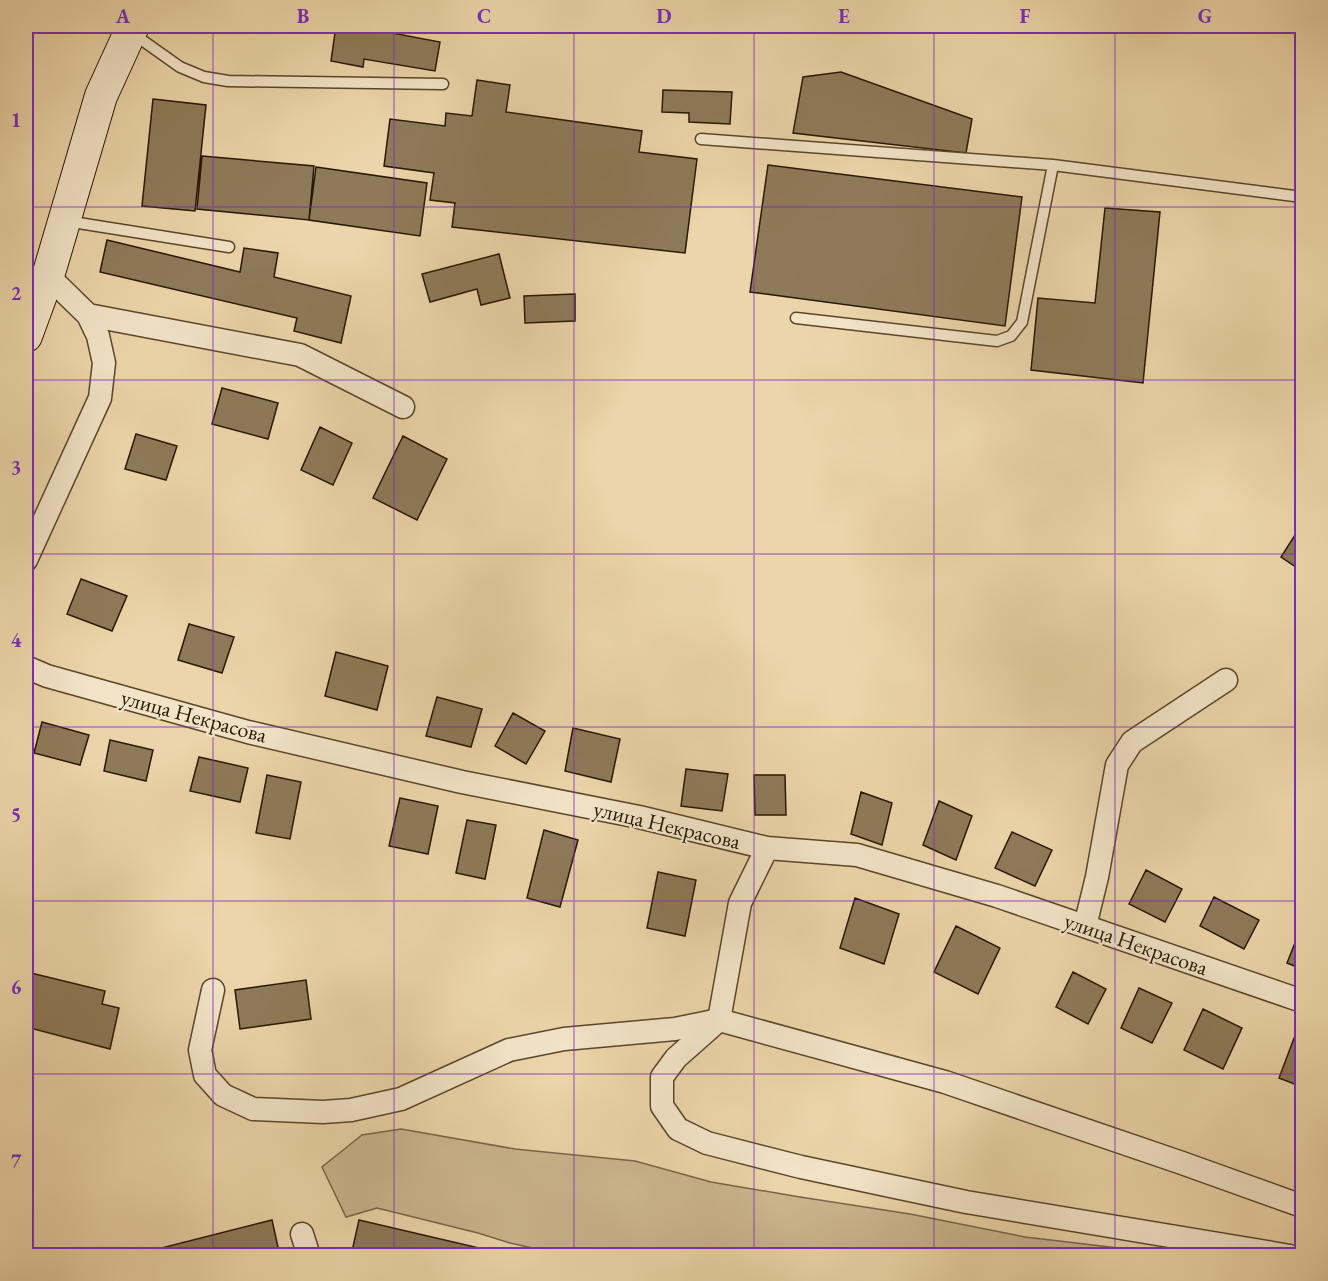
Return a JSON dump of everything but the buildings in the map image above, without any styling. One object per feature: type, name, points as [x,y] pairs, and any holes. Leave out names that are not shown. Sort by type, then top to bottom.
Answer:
[{"type":"main road","points":[[26,336],[48,276],[101,96],[131,28]]},
{"type":"street","points":[[26,560],[100,398],[104,363],[98,336],[88,315],[48,276]]},
{"type":"street","points":[[88,315],[300,355],[403,407]]},
{"type":"street","name":"улица Некрасова","points":[[26,667],[47,676],[248,732],[462,782],[639,817],[767,848],[857,855],[997,896],[1302,1001]]},
{"type":"street","points":[[1085,926],[1097,877],[1117,765],[1132,742],[1226,680]]},
{"type":"street","points":[[767,848],[741,903],[719,1020],[676,1058],[662,1077],[662,1106],[678,1129],[707,1143],[801,1167],[966,1202],[1290,1256]]},
{"type":"street","points":[[213,990],[200,1050],[205,1075],[223,1095],[253,1108],[323,1112],[351,1110],[401,1099],[509,1050],[564,1039],[675,1029],[719,1020],[945,1082],[1302,1206]]},
{"type":"lane","points":[[131,28],[180,67],[204,77],[228,81],[443,84]]},
{"type":"lane","points":[[701,139],[1053,165],[1302,196]]},
{"type":"lane","points":[[796,318],[997,341],[1011,336],[1022,322],[1053,165]]},
{"type":"lane","points":[[64,221],[229,247]]},
{"type":"shaded area","points":[[401,1129],[515,1149],[635,1161],[711,1182],[910,1214],[1025,1237],[1127,1249],[1219,1255],[569,1256],[377,1208],[346,1217],[322,1167],[362,1135]]}]
